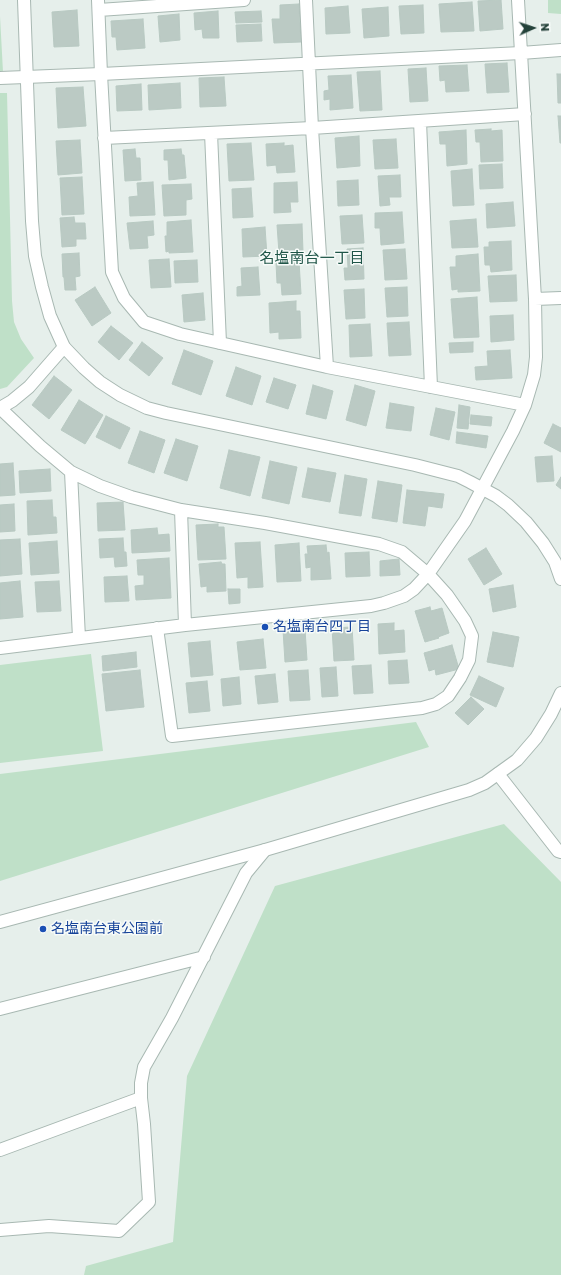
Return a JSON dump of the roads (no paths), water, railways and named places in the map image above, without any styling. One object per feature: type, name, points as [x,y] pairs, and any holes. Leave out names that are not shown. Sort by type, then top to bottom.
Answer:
[{"type":"street","points":[[24,0],[32,221],[35,256],[50,316],[64,347],[100,382],[120,395],[147,408],[174,415],[438,470],[458,476],[482,488],[508,505],[526,522],[543,543],[555,562],[561,579]]},
{"type":"street","points":[[244,0],[99,5],[100,74],[112,272],[124,298],[144,322],[180,334],[327,367],[525,405]]},
{"type":"street","points":[[306,0],[312,128],[327,367]]},
{"type":"street","points":[[0,648],[157,628],[384,604],[404,596],[414,589],[428,574],[465,521],[513,431],[525,405],[534,375],[536,357],[535,300],[518,0]]},
{"type":"street","points":[[0,78],[561,50]]},
{"type":"street","points":[[104,138],[312,128],[525,114]]},
{"type":"street","points":[[420,121],[431,387]]},
{"type":"street","points":[[211,133],[220,343]]},
{"type":"street","points":[[535,300],[561,298]]},
{"type":"street","points":[[64,347],[29,387],[12,401],[0,408],[40,446],[72,472],[100,486],[125,495],[181,510],[265,523],[379,544],[402,552],[428,574],[447,595],[465,621],[472,636],[469,660],[460,678],[448,696],[436,704],[422,708],[172,736],[157,628]]},
{"type":"street","points":[[72,472],[79,638]]},
{"type":"street","points":[[181,510],[185,625]]},
{"type":"street","points":[[0,922],[265,850],[469,790],[485,783],[517,760],[536,738],[551,714],[561,693]]},
{"type":"street","points":[[498,774],[558,851],[561,852]]},
{"type":"street","points":[[0,1230],[49,1226],[119,1231],[149,1202],[141,1098],[141,1083],[144,1067],[172,1018],[246,873],[265,850]]},
{"type":"street","points":[[0,1009],[204,957]]},
{"type":"street","points":[[0,1150],[141,1098]]},
{"type":"place","name":"名塩南台四丁目","points":[[265,627]]},
{"type":"place","name":"名塩南台東公園前","points":[[43,929]]},
{"type":"district","name":"名塩南台一丁目","points":[[312,258]]}]
